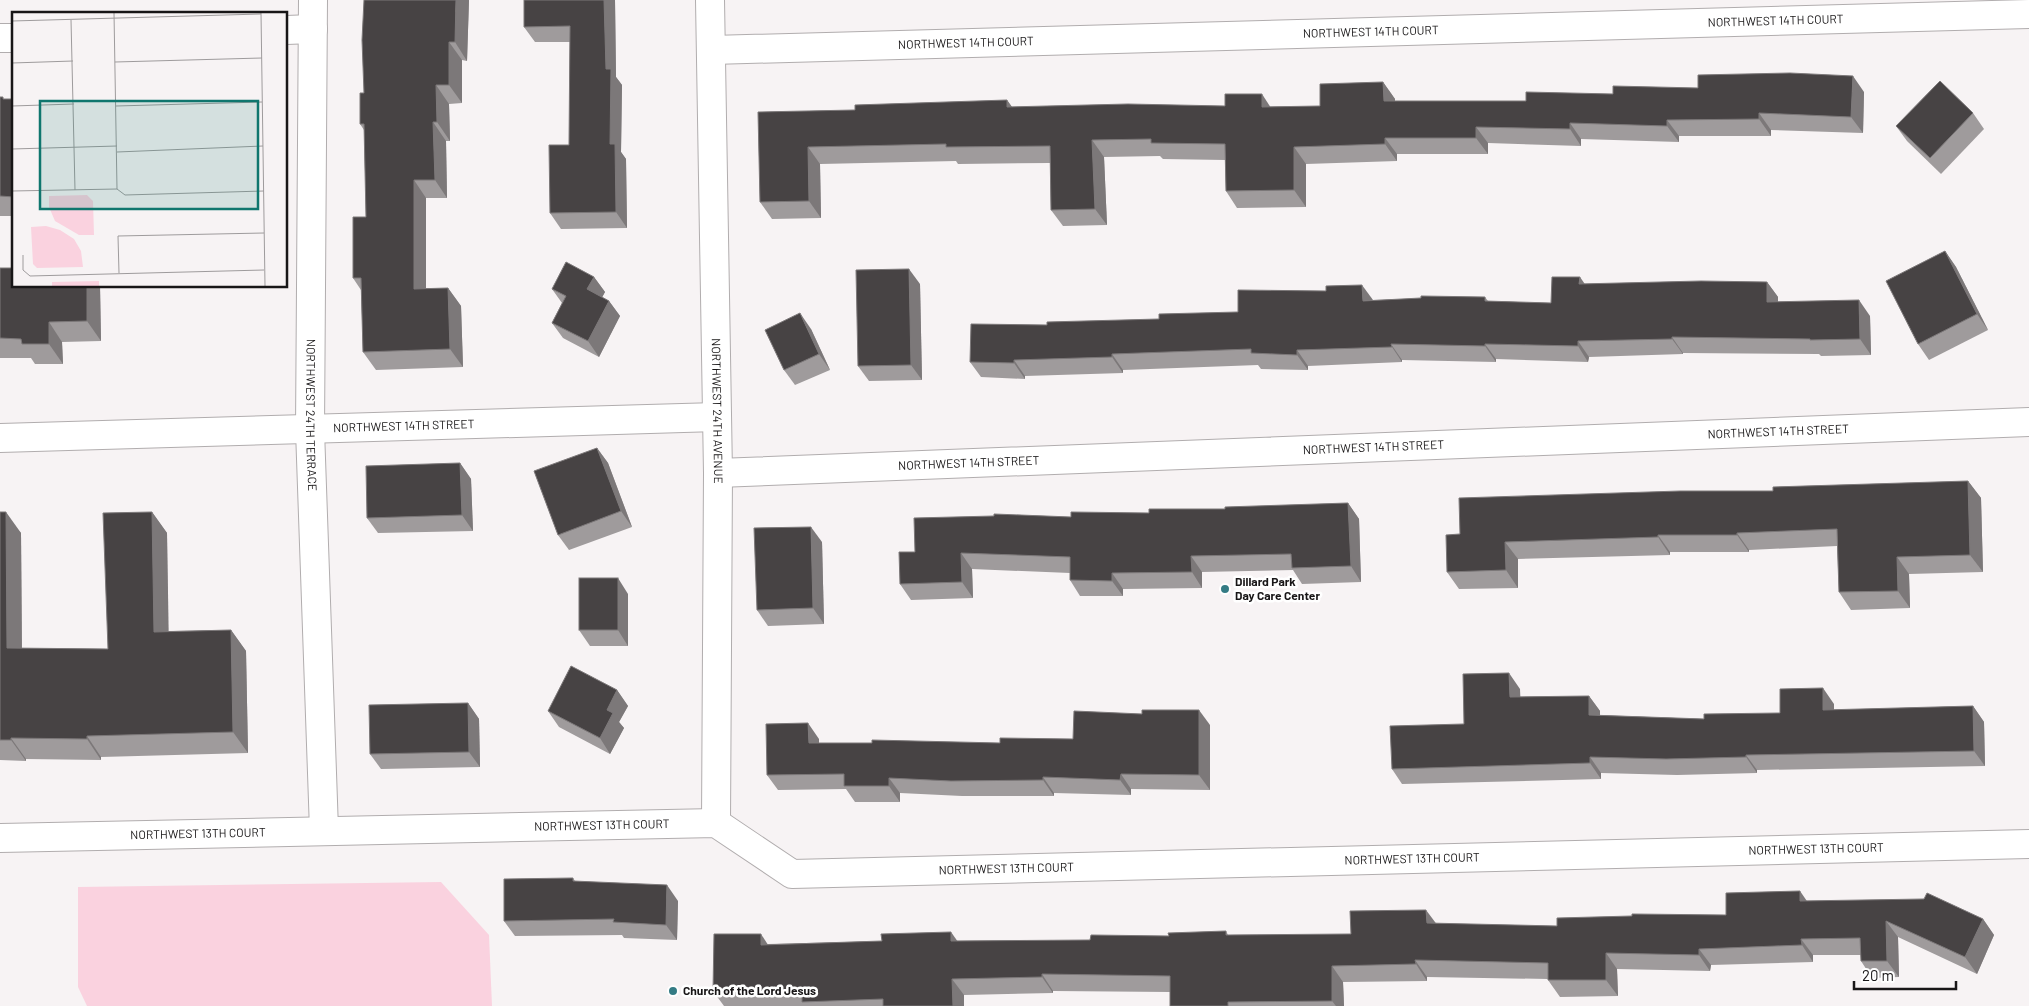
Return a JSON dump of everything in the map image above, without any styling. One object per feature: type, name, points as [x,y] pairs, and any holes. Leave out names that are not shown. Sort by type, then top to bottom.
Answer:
[{"type":"street","name":"NORTHWEST 24TH TERRACE","points":[[313,0],[310,430],[324,830]]},
{"type":"street","name":"NORTHWEST 24TH AVENUE","points":[[710,0],[718,474],[716,823]]},
{"type":"street","name":"NORTHWEST 14TH COURT","points":[[712,50],[2029,14]]},
{"type":"street","points":[[288,30],[313,29]]},
{"type":"street","name":"NORTHWEST 14TH STREET","points":[[0,438],[717,417]]},
{"type":"street","name":"NORTHWEST 14TH STREET","points":[[718,474],[2029,422]]},
{"type":"street","name":"NORTHWEST 13TH COURT","points":[[0,838],[716,823],[792,874],[2029,844]]},
{"type":"shaded area","points":[[441,882],[489,935],[492,1006],[87,1006],[78,987],[78,887]]},
{"type":"building","points":[[364,0],[456,0],[455,42],[449,42],[449,85],[436,85],[437,122],[433,122],[435,180],[414,180],[414,289],[448,288],[450,349],[363,352],[361,278],[353,278],[353,217],[366,217],[364,124],[360,124],[360,93],[364,93],[362,40]]},
{"type":"building","points":[[524,0],[604,0],[606,69],[611,69],[610,144],[615,144],[616,212],[550,213],[549,145],[569,145],[570,26],[524,27]]},
{"type":"building","points":[[1790,73],[1853,76],[1851,117],[1759,113],[1759,119],[1667,120],[1667,126],[1570,123],[1570,129],[1476,127],[1476,138],[1385,138],[1385,144],[1294,147],[1294,190],[1226,191],[1225,144],[1151,143],[1151,139],[1092,140],[1095,209],[1051,210],[1050,146],[946,147],[946,144],[808,147],[809,201],[760,202],[758,112],[855,110],[855,105],[1007,100],[1007,107],[1128,104],[1225,106],[1225,94],[1262,94],[1262,107],[1320,106],[1320,84],[1383,82],[1384,101],[1526,101],[1526,92],[1613,94],[1613,86],[1698,88],[1698,75]]},
{"type":"building","points":[[1940,81],[1973,113],[1930,158],[1896,126]]},
{"type":"building","points":[[0,97],[3,97],[3,99],[12,99],[12,197],[0,196]]},
{"type":"building","points":[[1945,251],[1977,314],[1918,344],[1886,281]]},
{"type":"building","points":[[566,262],[594,277],[587,289],[609,301],[588,341],[552,323],[566,296],[552,289]]},
{"type":"building","points":[[0,268],[12,268],[12,288],[87,288],[87,321],[49,322],[49,344],[22,344],[21,339],[0,338]]},
{"type":"building","points":[[909,269],[911,365],[858,366],[856,270]]},
{"type":"building","points":[[1552,277],[1580,277],[1579,284],[1701,281],[1767,282],[1767,302],[1859,300],[1860,339],[1810,340],[1672,337],[1672,339],[1578,341],[1578,346],[1391,344],[1392,347],[1297,350],[1297,355],[1251,353],[1251,349],[1112,354],[1112,357],[1014,360],[1014,363],[970,362],[971,324],[1047,325],[1047,322],[1159,319],[1159,314],[1238,312],[1238,290],[1326,291],[1326,286],[1362,285],[1363,301],[1421,298],[1421,296],[1485,297],[1485,301],[1551,303]]},
{"type":"building","points":[[800,313],[819,354],[784,370],[765,330]]},
{"type":"building","points":[[597,448],[621,511],[558,535],[534,471]]},
{"type":"building","points":[[460,463],[462,515],[367,518],[366,466]]},
{"type":"building","points":[[1968,481],[1970,555],[1897,557],[1898,591],[1839,592],[1837,529],[1737,533],[1737,535],[1658,535],[1658,537],[1505,542],[1506,570],[1447,572],[1446,535],[1460,534],[1459,498],[1680,491],[1773,491],[1773,487]]},
{"type":"building","points":[[1348,503],[1351,566],[1292,568],[1291,554],[1191,556],[1192,572],[1112,573],[1112,581],[1070,580],[1070,557],[961,553],[962,582],[900,584],[899,552],[915,552],[914,518],[994,516],[994,514],[1071,517],[1071,512],[1149,513],[1149,509],[1225,509],[1225,507]]},
{"type":"building","points":[[0,512],[6,512],[7,648],[108,649],[103,513],[152,512],[154,632],[231,630],[233,732],[87,736],[87,739],[11,738],[11,740],[0,740]]},
{"type":"building","points":[[811,527],[813,608],[757,610],[754,528]]},
{"type":"building","points":[[579,578],[618,578],[618,630],[579,630]]},
{"type":"building","points":[[571,666],[617,690],[607,710],[613,713],[600,738],[548,711]]},
{"type":"building","points":[[1509,673],[1510,697],[1589,696],[1589,715],[1704,719],[1704,714],[1780,713],[1780,689],[1823,688],[1823,710],[1973,706],[1974,751],[1746,755],[1746,757],[1666,759],[1590,757],[1590,763],[1392,769],[1390,726],[1464,724],[1463,674]]},
{"type":"building","points":[[468,703],[469,752],[370,754],[369,705]]},
{"type":"building","points":[[1142,710],[1199,710],[1199,775],[1121,774],[1120,780],[1043,777],[1043,780],[951,781],[889,778],[889,786],[844,786],[844,774],[767,775],[766,724],[808,723],[809,743],[872,743],[872,740],[1000,743],[1000,738],[1073,739],[1074,711],[1142,714]]},
{"type":"building","points":[[573,878],[573,881],[667,885],[666,925],[613,922],[614,919],[504,921],[504,879]]},
{"type":"building","points":[[1800,891],[1800,901],[1924,899],[1927,893],[1983,919],[1965,957],[1886,921],[1887,961],[1861,961],[1860,938],[1801,939],[1802,945],[1699,949],[1699,955],[1606,953],[1606,980],[1548,980],[1548,963],[1415,960],[1416,964],[1332,966],[1332,1001],[1228,1002],[1228,1006],[1170,1006],[1170,976],[1042,974],[1042,977],[952,979],[953,1006],[883,1006],[883,999],[802,1002],[802,992],[713,991],[714,934],[761,934],[761,945],[882,941],[881,934],[951,932],[951,941],[1090,940],[1091,935],[1169,936],[1168,933],[1226,931],[1226,935],[1351,934],[1350,911],[1426,910],[1427,923],[1557,926],[1557,918],[1632,916],[1632,914],[1726,915],[1726,893]]},
{"type":"place","name":"Dillard Park Day Care Center","points":[[1225,589]]},
{"type":"place","name":"Church of the Lord Jesus","points":[[673,991]]}]
